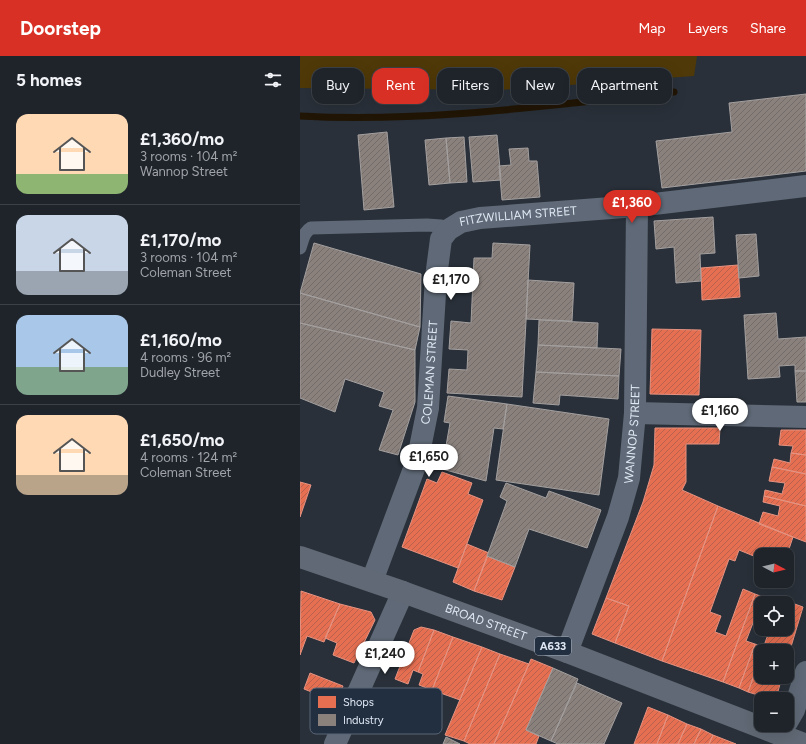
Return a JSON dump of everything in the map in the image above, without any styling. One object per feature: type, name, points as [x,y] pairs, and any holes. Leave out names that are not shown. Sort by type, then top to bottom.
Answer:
[{"type":"main road","name":"BROAD STREET","points":[[300,557],[372,581],[568,652],[754,717]]},
{"type":"main road","name":"BROAD STREET","points":[[790,732],[804,744]]},
{"type":"street","name":"FITZWILLIAM STREET","points":[[448,230],[461,222],[480,218],[637,206],[806,186]]},
{"type":"street","name":"WANNOP STREET","points":[[568,652],[618,517],[629,478],[635,413],[637,206]]},
{"type":"street","name":"COLEMAN STREET","points":[[372,581],[418,458],[428,408],[429,363],[436,277],[441,239],[448,230]]},
{"type":"street","points":[[635,413],[806,417]]},
{"type":"street","points":[[360,688],[403,592]]},
{"type":"street","points":[[794,710],[806,672]]},
{"type":"street","points":[[335,744],[339,734]]},
{"type":"lane","points":[[300,248],[307,230],[312,228],[427,225],[441,226],[448,230]]},
{"type":"shaded area","points":[[300,56],[697,56],[694,76],[672,78],[672,68],[577,68],[577,84],[569,85],[569,68],[511,68],[511,89],[503,90],[503,68],[437,68],[437,89],[429,89],[429,68],[372,68],[372,89],[364,89],[364,68],[312,68],[312,88],[300,88]]},
{"type":"building: Shops","points":[[738,265],[740,297],[702,300],[701,268]]},
{"type":"building: Shops","points":[[652,329],[701,330],[699,395],[650,394]]},
{"type":"building: Shops","points":[[655,428],[720,428],[719,444],[686,444],[686,482],[682,490],[718,506],[662,661],[615,643],[629,606],[606,598],[643,502],[654,465]]},
{"type":"building: Shops","points":[[781,430],[806,430],[806,455],[791,453],[793,446],[779,445]]},
{"type":"building: Shops","points":[[791,453],[806,455],[806,474],[772,467],[774,459],[790,463]]},
{"type":"building: Shops","points":[[772,467],[806,474],[806,506],[764,496],[765,490],[782,494],[785,483],[769,481]]},
{"type":"building: Shops","points":[[442,472],[472,483],[468,494],[483,500],[458,568],[402,547],[427,479],[437,483]]},
{"type":"building: Shops","points":[[300,482],[311,485],[300,517]]},
{"type":"building: Shops","points":[[764,496],[806,506],[806,542],[759,524],[763,512],[778,516],[780,506],[763,502]]},
{"type":"building: Shops","points":[[718,506],[793,537],[789,548],[754,548],[754,556],[739,550],[735,561],[729,559],[710,612],[721,616],[715,632],[726,636],[743,589],[755,594],[723,682],[662,661]]},
{"type":"building: Shops","points":[[467,544],[489,553],[474,591],[453,582]]},
{"type":"building: Shops","points":[[487,556],[515,567],[502,600],[474,591]]},
{"type":"building: Shops","points":[[301,591],[340,604],[324,642],[307,636],[300,655]]},
{"type":"building: Shops","points":[[754,597],[754,620],[746,641],[755,644],[739,688],[723,682]]},
{"type":"building: Shops","points":[[606,598],[629,606],[615,643],[592,634]]},
{"type":"building: Shops","points":[[340,604],[371,612],[375,620],[354,663],[333,655],[337,643],[325,638]]},
{"type":"building: Shops","points":[[794,604],[803,607],[792,644],[765,644],[767,636],[794,636]]},
{"type":"building: Shops","points":[[421,627],[434,630],[418,672],[413,670],[408,684],[395,679],[414,630]]},
{"type":"building: Shops","points":[[434,630],[453,637],[433,688],[427,688],[419,685],[423,674],[418,672]]},
{"type":"building: Shops","points":[[453,637],[482,647],[460,700],[442,694],[442,688],[433,688]]},
{"type":"building: Shops","points":[[482,647],[500,654],[464,741],[445,735]]},
{"type":"building: Shops","points":[[754,647],[754,676],[748,692],[739,688]]},
{"type":"building: Shops","points":[[500,654],[529,664],[494,744],[470,744],[464,741]]},
{"type":"building: Shops","points":[[531,659],[553,668],[526,730],[539,736],[536,744],[494,744]]},
{"type":"building: Shops","points":[[310,673],[343,686],[342,688],[310,688],[310,691],[304,689]]},
{"type":"building: Shops","points":[[754,675],[754,684],[780,684],[778,692],[754,692],[754,694],[748,692]]},
{"type":"building: Shops","points":[[648,707],[668,715],[657,744],[634,744]]},
{"type":"building: Shops","points":[[668,715],[687,724],[678,744],[657,744]]},
{"type":"building: Shops","points":[[687,724],[701,729],[694,744],[678,744]]},
{"type":"building: Shops","points":[[701,729],[713,735],[709,744],[694,744]]},
{"type":"building: Shops","points":[[713,735],[736,744],[709,744]]},
{"type":"building: Industry","points":[[806,94],[806,171],[662,188],[656,141],[732,132],[729,103]]},
{"type":"building: Industry","points":[[387,132],[394,207],[364,210],[358,135]]},
{"type":"building: Industry","points":[[497,135],[501,180],[473,182],[469,137]]},
{"type":"building: Industry","points":[[464,137],[467,182],[450,183],[446,138]]},
{"type":"building: Industry","points":[[446,138],[450,183],[429,185],[425,140]]},
{"type":"building: Industry","points":[[528,148],[529,161],[537,161],[540,197],[502,200],[499,166],[511,165],[509,149]]},
{"type":"building: Industry","points":[[713,217],[715,253],[700,254],[701,281],[676,283],[674,247],[656,249],[654,221]]},
{"type":"building: Industry","points":[[756,234],[759,276],[739,278],[736,235]]},
{"type":"building: Industry","points":[[314,243],[421,274],[420,327],[300,293]]},
{"type":"building: Industry","points":[[493,243],[530,245],[522,397],[447,393],[449,369],[467,370],[468,350],[449,349],[451,321],[471,323],[474,258],[492,258]]},
{"type":"building: Industry","points":[[528,280],[574,283],[572,321],[526,319]]},
{"type":"building: Industry","points":[[300,293],[420,327],[415,350],[300,323]]},
{"type":"building: Industry","points":[[776,313],[778,339],[806,337],[806,371],[795,371],[795,365],[779,366],[780,377],[748,379],[744,315]]},
{"type":"building: Industry","points":[[539,320],[598,323],[597,348],[538,345]]},
{"type":"building: Industry","points":[[300,323],[415,350],[415,402],[398,455],[379,450],[393,410],[379,406],[384,392],[345,379],[335,412],[300,398]]},
{"type":"building: Industry","points":[[538,345],[621,349],[619,376],[536,372]]},
{"type":"building: Industry","points":[[795,371],[806,371],[806,402],[797,402]]},
{"type":"building: Industry","points":[[536,372],[619,376],[618,399],[560,395],[559,405],[533,403]]},
{"type":"building: Industry","points":[[448,396],[507,404],[503,429],[494,428],[486,481],[442,469],[450,423],[444,422]]},
{"type":"building: Industry","points":[[507,404],[609,419],[599,495],[496,480]]},
{"type":"building: Industry","points":[[506,483],[546,498],[549,491],[601,510],[587,548],[529,529],[515,567],[487,556],[507,501],[500,497]]},
{"type":"building: Industry","points":[[553,668],[578,679],[551,741],[526,730]]},
{"type":"building: Industry","points":[[577,683],[622,703],[604,744],[558,744],[551,741]]},
{"type":"building: Industry","points":[[446,737],[460,744],[443,744]]},
{"type":"waterway","points":[[300,116],[347,118],[487,112],[674,92]]}]
